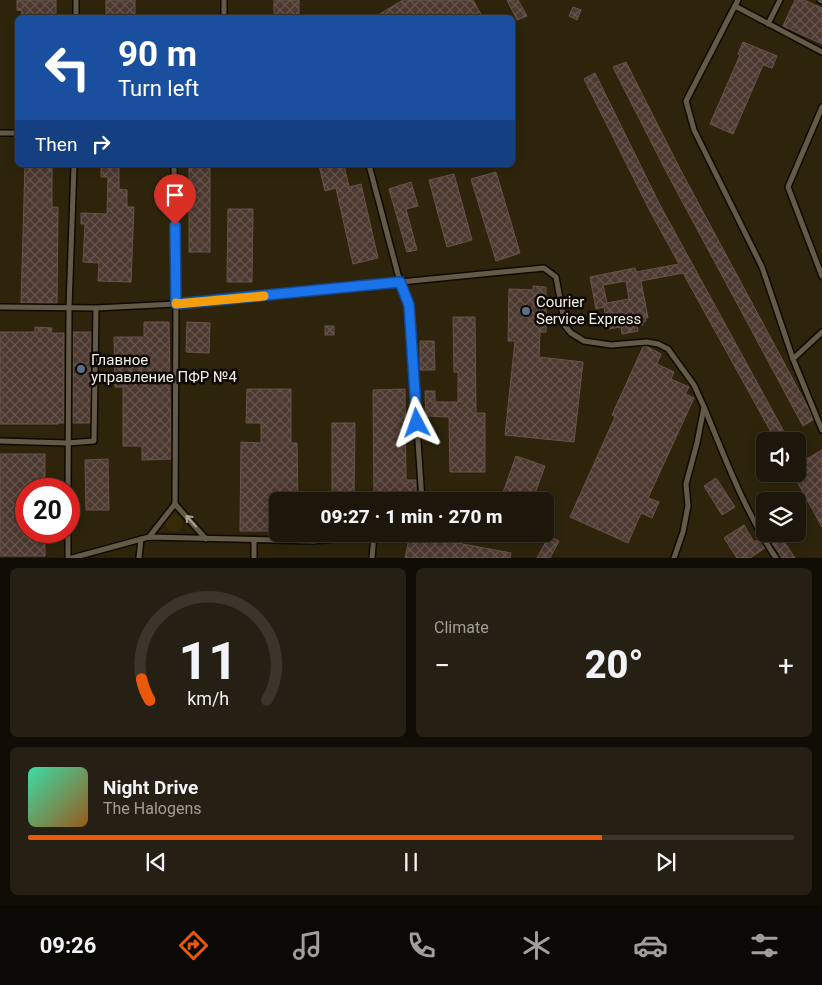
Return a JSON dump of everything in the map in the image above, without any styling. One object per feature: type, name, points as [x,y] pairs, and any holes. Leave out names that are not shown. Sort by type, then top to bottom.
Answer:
[{"type":"lane","points":[[76,0],[76,15]]},
{"type":"lane","points":[[224,0],[224,15]]},
{"type":"lane","points":[[738,0],[686,100],[694,130],[762,267],[793,360],[822,430]]},
{"type":"lane","points":[[768,24],[780,0]]},
{"type":"lane","points":[[735,6],[822,52]]},
{"type":"lane","points":[[822,107],[788,187],[822,276]]},
{"type":"lane","points":[[0,133],[15,133]]},
{"type":"lane","points":[[68,478],[69,307],[74,167]]},
{"type":"lane","points":[[149,537],[175,504],[176,304],[174,167]]},
{"type":"lane","points":[[370,167],[400,282],[409,305],[421,492]]},
{"type":"lane","points":[[0,307],[96,308],[176,304],[544,268],[556,277],[565,326],[571,333],[584,340],[604,344],[647,342],[658,344],[668,349],[694,385],[729,468],[750,512],[776,558]]},
{"type":"lane","points":[[0,441],[94,441],[96,308]]},
{"type":"lane","points":[[793,360],[822,332]]},
{"type":"lane","points":[[677,557],[688,506],[686,484],[704,407]]},
{"type":"lane","points":[[175,504],[206,538]]},
{"type":"lane","points":[[72,558],[149,537],[269,540]]},
{"type":"lane","points":[[140,558],[141,539]]},
{"type":"lane","points":[[254,540],[254,558]]},
{"type":"lane","points":[[372,558],[376,542]]},
{"type":"lane","points":[[68,543],[68,558]]},
{"type":"shaded area","points":[[0,0],[822,0],[822,557],[0,557]]},
{"type":"shaded area","points":[[174,514],[180,517],[183,523],[180,529],[174,532],[168,529],[165,523],[168,517]]},
{"type":"building","points":[[17,0],[56,0],[56,15],[21,15],[22,11],[17,10]]},
{"type":"building","points":[[106,0],[135,0],[135,15],[106,15]]},
{"type":"building","points":[[274,0],[299,0],[299,15],[274,15]]},
{"type":"building","points":[[403,0],[473,0],[481,15],[378,15]]},
{"type":"building","points":[[507,0],[518,0],[527,16],[517,20]]},
{"type":"building","points":[[795,0],[804,0],[822,8],[822,44],[783,26]]},
{"type":"building","points":[[573,7],[581,10],[577,20],[569,16]]},
{"type":"building","points":[[743,42],[777,56],[772,68],[763,65],[733,134],[710,124],[740,55],[738,54]]},
{"type":"building","points":[[626,62],[680,169],[810,411],[813,420],[803,426],[668,175],[613,67]]},
{"type":"building","points":[[595,73],[660,205],[784,432],[771,432],[683,273],[641,281],[648,318],[645,318],[646,321],[643,322],[643,325],[637,326],[638,331],[622,334],[621,327],[608,329],[604,307],[596,309],[590,277],[635,268],[636,272],[679,264],[650,211],[584,79]],"holes":[[[626,281],[629,299],[607,303],[603,285]]]},
{"type":"building","points":[[25,167],[52,167],[52,207],[58,207],[57,303],[21,303]]},
{"type":"building","points":[[101,167],[119,167],[119,189],[127,190],[127,207],[134,207],[131,282],[98,281],[99,263],[83,262],[85,224],[81,224],[81,213],[107,214],[108,177],[101,177]]},
{"type":"building","points":[[189,167],[210,167],[210,252],[189,252]]},
{"type":"building","points":[[319,167],[344,167],[349,187],[361,184],[378,258],[353,264],[336,188],[325,191]]},
{"type":"building","points":[[496,172],[520,253],[496,261],[471,179]]},
{"type":"building","points":[[454,174],[472,240],[447,247],[429,180]]},
{"type":"building","points":[[411,182],[418,206],[406,209],[417,250],[407,252],[389,189]]},
{"type":"building","points":[[228,209],[253,209],[252,282],[227,282]]},
{"type":"building","points":[[533,286],[546,287],[546,332],[540,332],[539,357],[583,362],[574,442],[505,435],[515,341],[508,341],[509,289],[533,290]]},
{"type":"building","points":[[453,317],[475,317],[476,413],[485,413],[485,472],[450,472],[449,417],[426,416],[425,391],[435,391],[435,402],[458,402],[458,372],[454,372]]},
{"type":"building","points":[[144,322],[169,322],[171,459],[142,460],[142,446],[123,446],[123,387],[115,387],[114,337],[144,337]]},
{"type":"building","points":[[187,322],[210,323],[209,353],[186,352]]},
{"type":"building","points":[[325,326],[334,326],[334,335],[325,335]]},
{"type":"building","points":[[35,327],[52,328],[51,333],[64,333],[64,423],[0,424],[0,332],[35,332]]},
{"type":"building","name":"Главное управление ПФР №4","points":[[73,332],[91,332],[90,423],[73,423]]},
{"type":"building","points":[[420,341],[434,341],[435,370],[420,370]]},
{"type":"building","points":[[646,346],[661,354],[657,364],[674,372],[671,379],[689,387],[685,394],[694,398],[648,498],[659,502],[652,518],[641,513],[628,543],[570,517],[615,417],[612,415],[643,347]]},
{"type":"building","points":[[247,389],[291,389],[291,443],[297,443],[298,492],[269,492],[269,531],[240,531],[241,442],[261,443],[261,423],[246,423]]},
{"type":"building","points":[[405,389],[406,480],[416,480],[416,492],[374,492],[373,390]]},
{"type":"building","points":[[332,423],[355,423],[354,492],[332,492]]},
{"type":"building","points":[[822,450],[822,527],[806,498],[806,492],[803,492],[797,482],[806,482],[806,459]]},
{"type":"building","points":[[0,454],[45,454],[45,478],[15,478],[15,543],[45,543],[45,556],[0,556]]},
{"type":"building","points":[[516,456],[545,466],[535,492],[503,492]]},
{"type":"building","points":[[108,459],[109,510],[86,510],[85,460]]},
{"type":"building","points":[[716,478],[735,507],[722,515],[704,486]]},
{"type":"building","points":[[744,525],[754,542],[761,542],[765,548],[750,558],[737,558],[724,538]]},
{"type":"building","points":[[554,538],[559,541],[550,558],[537,558],[546,542],[554,542]]},
{"type":"building","points":[[408,542],[453,542],[511,553],[510,558],[405,558]]},
{"type":"building","points":[[771,542],[784,542],[795,558],[782,558]]},
{"type":"slow traffic","points":[[176,303],[264,296]]},
{"type":"place","name":"Courier Service Express","points":[[526,311]]},
{"type":"place","name":"Главное управление ПФР №4","points":[[81,369]]},
{"type":"route","points":[[175,225],[176,304],[400,282],[409,305],[417,423]]}]
